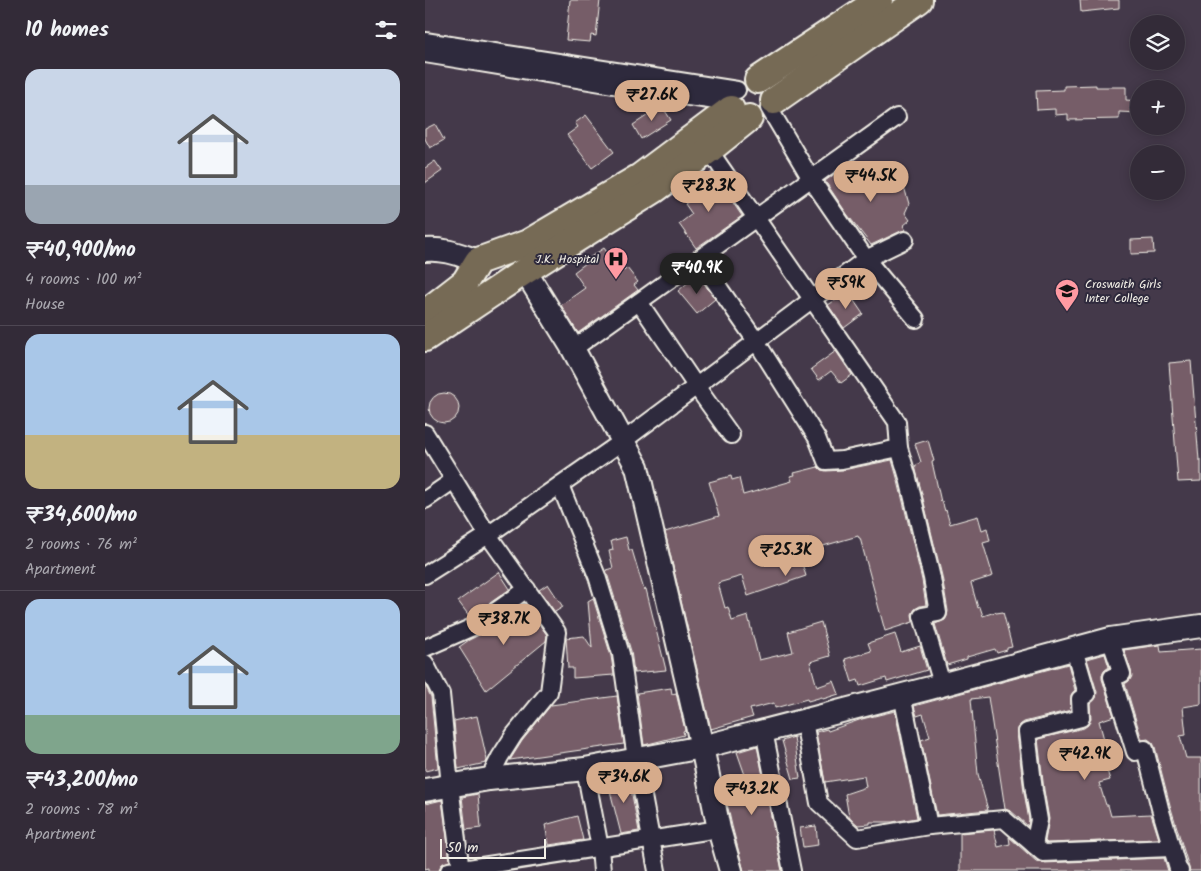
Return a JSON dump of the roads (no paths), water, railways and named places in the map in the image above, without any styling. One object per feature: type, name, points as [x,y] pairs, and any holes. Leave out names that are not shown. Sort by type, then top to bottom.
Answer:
[{"type":"main road","points":[[425,338],[474,281],[531,259],[640,177],[750,101],[879,0]]},
{"type":"main road","points":[[425,314],[474,281],[531,259],[654,190],[709,150],[750,101],[919,0]]},
{"type":"street","points":[[425,41],[750,101],[811,179],[867,259],[916,319]]},
{"type":"street","points":[[425,54],[664,94],[750,101]]},
{"type":"street","points":[[573,349],[897,117]]},
{"type":"street","points":[[709,150],[897,422],[899,448],[932,578],[938,613],[922,616],[942,684]]},
{"type":"street","points":[[425,575],[489,535],[623,441],[867,259],[905,240]]},
{"type":"street","points":[[425,250],[452,251],[474,281]]},
{"type":"street","points":[[531,259],[573,349],[637,467],[702,747],[719,829],[731,871]]},
{"type":"street","points":[[699,259],[756,341],[817,438],[826,460],[842,460],[899,448]]},
{"type":"street","points":[[639,302],[731,435]]},
{"type":"street","points":[[425,434],[489,535],[557,632],[549,692],[514,735],[489,779]]},
{"type":"street","points":[[425,500],[454,480]]},
{"type":"street","points":[[560,485],[597,576],[621,654],[636,759],[657,871]]},
{"type":"street","points":[[425,648],[475,626],[527,589]]},
{"type":"street","points":[[425,790],[489,779],[585,769],[702,747],[1110,639],[1201,626]]},
{"type":"street","points":[[1110,639],[1122,674],[1112,677],[1135,752],[1145,749],[1180,871]]},
{"type":"street","points":[[1034,845],[1039,820],[1027,732],[1081,718],[1080,699],[1087,694],[1074,649]]},
{"type":"street","points":[[425,663],[441,694],[457,870],[719,829]]},
{"type":"street","points":[[902,695],[929,826]]},
{"type":"street","points":[[804,721],[819,802],[857,838],[929,826],[1004,819],[1043,853],[1172,848]]},
{"type":"street","points":[[764,731],[791,871]]},
{"type":"street","points":[[585,769],[600,848],[602,871]]},
{"type":"place","name":"J.K. Hospital","points":[[616,280]]},
{"type":"place","name":"Croswaith Girls Inter College","points":[[1067,312]]}]
